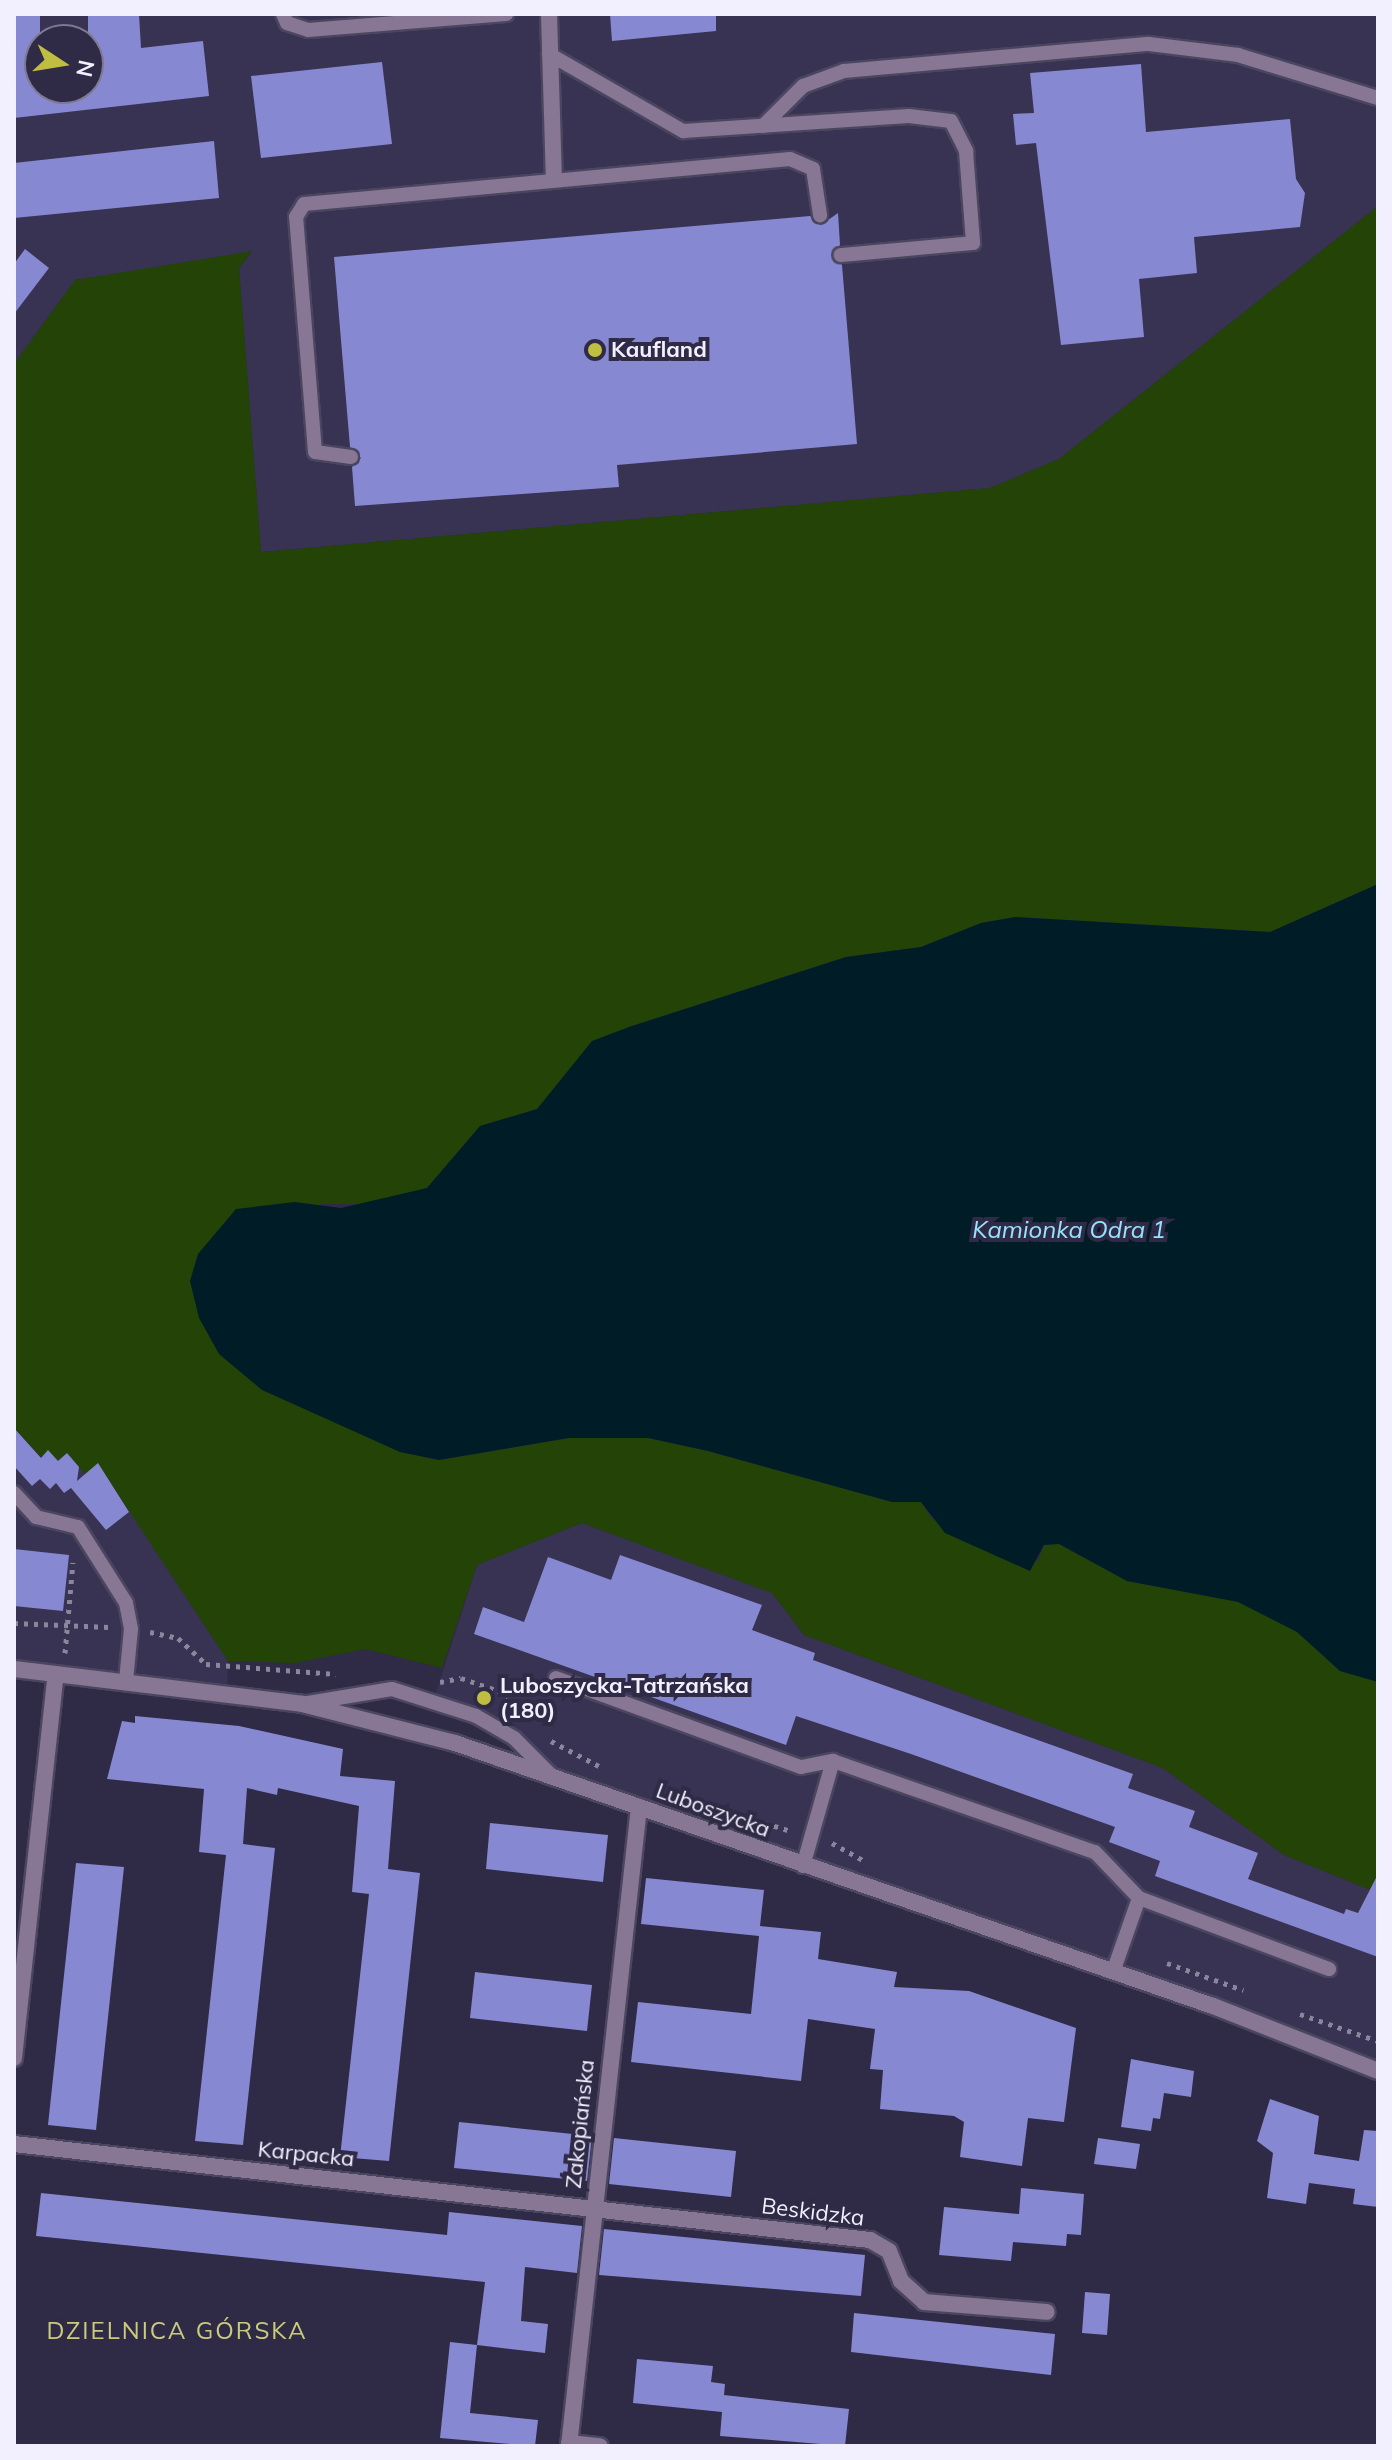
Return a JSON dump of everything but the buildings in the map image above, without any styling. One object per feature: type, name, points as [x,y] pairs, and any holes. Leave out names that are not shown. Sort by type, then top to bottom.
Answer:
[{"type":"street","points":[[549,14],[554,178]]},
{"type":"street","name":"Luboszycka","points":[[14,1669],[302,1704],[455,1743],[1113,1972],[1378,2071]]},
{"type":"street","points":[[14,2058],[56,1674]]},
{"type":"street","name":"Zakopiańska","points":[[569,2444],[639,1807]]},
{"type":"street","name":"Karpacka","points":[[14,2144],[593,2208]]},
{"type":"street","name":"Beskidzka","points":[[593,2208],[870,2240],[889,2251],[901,2281],[924,2302],[1047,2312]]},
{"type":"street","points":[[569,2444],[600,2446]]},
{"type":"lane","points":[[283,14],[287,23],[308,30],[506,14]]},
{"type":"lane","points":[[763,126],[803,86],[844,71],[1149,44],[1238,55],[1378,98]]},
{"type":"lane","points":[[549,54],[683,131],[937,116],[951,121],[966,151],[973,243],[841,255]]},
{"type":"lane","points":[[351,457],[323,458],[315,452],[296,217],[304,204],[554,178],[790,159],[813,169],[820,215]]},
{"type":"lane","points":[[14,1493],[36,1517],[78,1527],[126,1603],[131,1629],[126,1681]]},
{"type":"lane","points":[[556,1678],[801,1767],[833,1761],[1095,1852],[1139,1898],[1329,1969]]},
{"type":"lane","points":[[302,1704],[392,1689],[476,1716],[514,1738],[552,1776]]},
{"type":"lane","points":[[803,1866],[833,1761]]},
{"type":"lane","points":[[1113,1972],[1139,1898]]},
{"type":"path","points":[[65,1653],[78,1527]]},
{"type":"path","points":[[214,1665],[341,1674]]},
{"type":"path","points":[[432,1684],[461,1678],[499,1691],[520,1720]]},
{"type":"path","points":[[548,1739],[615,1774]]},
{"type":"shaded area","points":[[14,14],[1378,14],[1378,206],[1059,459],[990,488],[261,552],[239,268],[251,253],[75,280],[14,364]]},
{"type":"shaded area","points":[[14,1428],[41,1457],[48,1450],[98,1463],[228,1661],[227,1693],[14,1669]]},
{"type":"shaded area","points":[[582,1523],[772,1593],[804,1635],[1163,1768],[1284,1855],[1378,1893],[1378,2071],[552,1776],[514,1738],[433,1702],[477,1565]]},
{"type":"green space","points":[[1378,206],[1378,884],[1270,932],[1015,917],[981,923],[921,947],[846,957],[629,1027],[537,1109],[480,1126],[427,1188],[372,1204],[320,1204],[361,1433],[400,1452],[439,1460],[569,1438],[648,1438],[708,1451],[892,1502],[921,1502],[931,1518],[1038,1561],[1044,1545],[1059,1544],[1127,1581],[1238,1601],[1297,1632],[1340,1671],[1378,1682],[1378,1893],[1284,1855],[1163,1768],[804,1635],[772,1593],[582,1523],[477,1565],[442,1668],[365,1649],[295,1663],[228,1661],[98,1464],[85,1474],[67,1453],[58,1461],[48,1451],[41,1457],[14,1428],[14,364],[75,280],[252,251],[239,268],[261,552],[990,488],[1059,459]]},
{"type":"water","name":"Kamionka Odra 1","points":[[1378,884],[1378,1682],[1340,1671],[1297,1632],[1238,1602],[1127,1581],[1059,1544],[1044,1545],[1030,1571],[945,1533],[921,1502],[892,1502],[708,1451],[648,1438],[569,1438],[439,1460],[400,1452],[262,1390],[219,1354],[199,1318],[190,1281],[198,1254],[236,1209],[295,1202],[341,1208],[427,1188],[480,1126],[537,1109],[592,1041],[629,1027],[846,957],[921,947],[981,923],[1015,917],[1270,932]]},
{"type":"place","name":"Kaufland","points":[[595,350]]},
{"type":"place","name":"Luboszycka-Tatrzańska (180)","points":[[484,1698]]},
{"type":"district","name":"DZIELNICA GÓRSKA","points":[[177,2331]]}]
